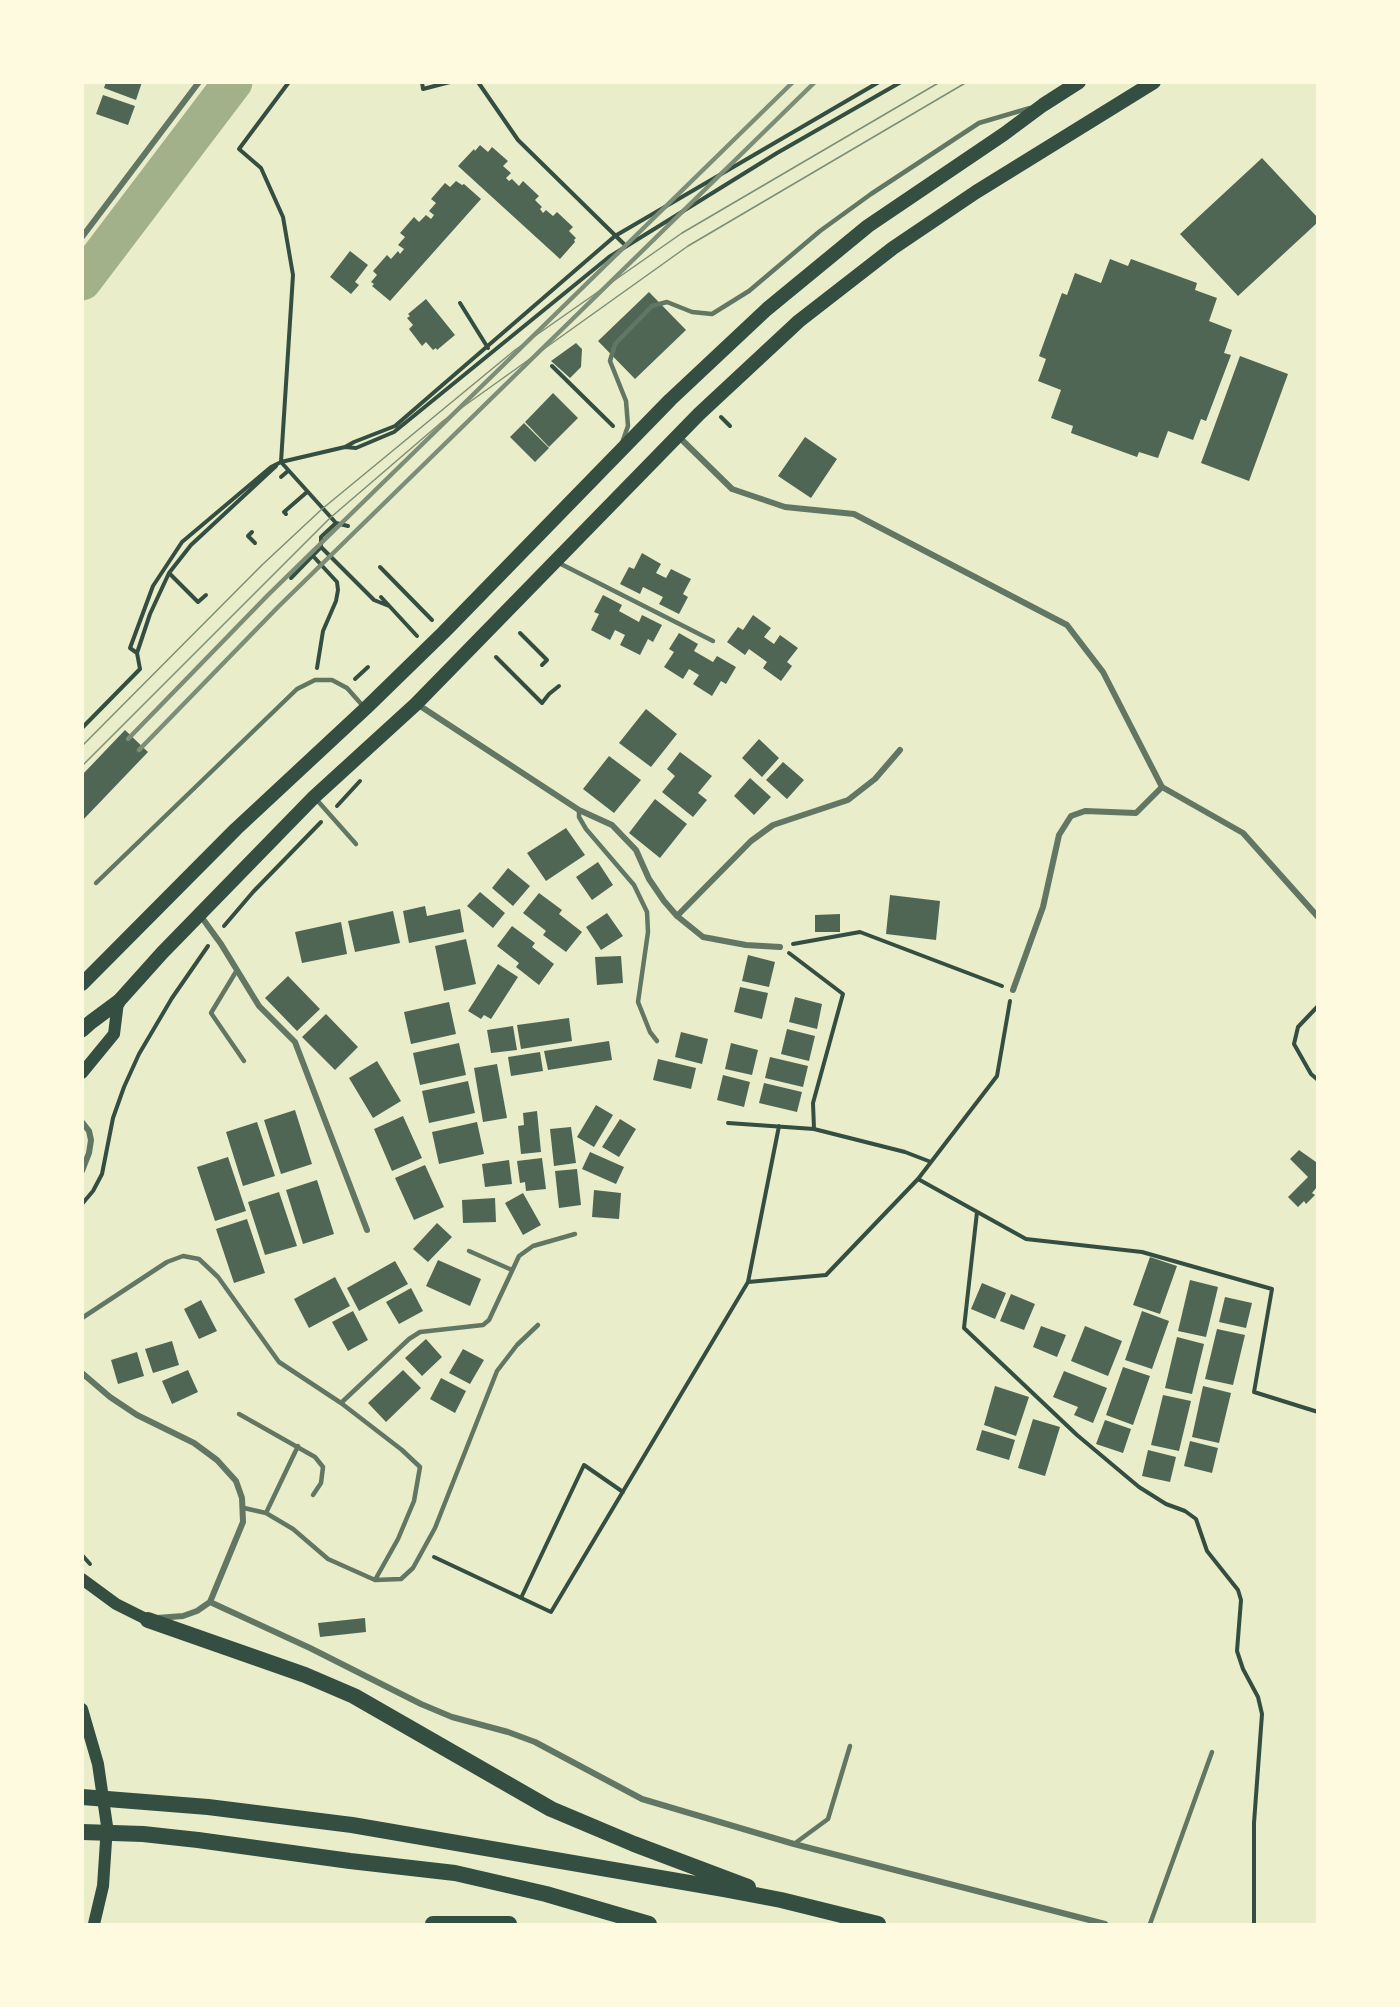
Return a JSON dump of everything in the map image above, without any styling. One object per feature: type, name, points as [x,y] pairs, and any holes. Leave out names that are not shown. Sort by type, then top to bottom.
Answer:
[{"type":"highway","points":[[82,1030],[118,1002]]},
{"type":"highway","points":[[147,1620],[305,1675],[354,1696],[551,1809],[634,1844],[781,1900]]},
{"type":"highway","points":[[82,1797],[208,1807],[352,1825],[781,1900],[878,1924]]},
{"type":"highway","points":[[82,1832],[143,1834],[198,1840],[455,1873],[546,1894],[648,1924]]},
{"type":"highway","points":[[433,1924],[509,1924]]},
{"type":"highway","points":[[628,1924],[648,1924]]},
{"type":"main road","points":[[82,984],[236,829],[444,632],[670,400],[787,291],[868,226],[1078,82]]},
{"type":"main road","points":[[82,1073],[114,1034],[118,1002],[199,915],[314,797],[416,704],[678,436],[799,321],[893,248],[984,186],[1154,82]]},
{"type":"main road","points":[[82,1578],[116,1604],[147,1620]]},
{"type":"main road","points":[[82,1709],[98,1764],[107,1826],[103,1886],[94,1924]]},
{"type":"street","points":[[82,237],[199,82]]},
{"type":"street","points":[[678,436],[732,489],[785,507],[854,514],[1067,625],[1103,672],[1162,787],[1243,833],[1317,917]]},
{"type":"street","points":[[416,704],[579,810],[612,825],[636,850],[649,879],[664,901],[677,916],[703,937],[746,945],[780,946]]},
{"type":"street","points":[[677,916],[751,840],[773,825],[848,800],[875,779],[900,750]]},
{"type":"street","points":[[1012,990],[1043,907],[1059,835],[1071,816],[1085,811],[1136,813],[1162,787]]},
{"type":"street","points":[[199,915],[259,1006],[295,1042],[367,1230]]},
{"type":"street","points":[[82,1122],[89,1131],[91,1140],[82,1171]]},
{"type":"street","points":[[82,1373],[136,1415],[194,1443],[217,1460],[236,1481],[244,1508],[243,1522],[210,1602],[197,1611],[183,1616],[147,1620]]},
{"type":"street","points":[[210,1602],[431,1708],[452,1717],[535,1742],[642,1799],[795,1844],[1105,1924]]},
{"type":"lane","points":[[619,452],[628,426],[626,401],[610,361],[615,344],[652,306],[667,302],[692,312],[712,314],[749,291],[820,231],[871,194],[979,123],[1043,105]]},
{"type":"lane","points":[[556,561],[713,641]]},
{"type":"lane","points":[[96,883],[297,689],[315,680],[332,680],[346,688],[366,708]]},
{"type":"lane","points":[[314,797],[356,844]]},
{"type":"lane","points":[[579,810],[579,817],[586,829],[634,885],[647,912],[648,932],[638,1002],[650,1032],[657,1041]]},
{"type":"lane","points":[[237,970],[211,1013],[244,1061]]},
{"type":"lane","points":[[341,1403],[420,1332],[483,1325],[489,1320],[519,1256],[533,1246],[575,1234]]},
{"type":"lane","points":[[469,1251],[512,1270]]},
{"type":"lane","points":[[82,1318],[167,1262],[183,1256],[199,1258],[218,1277],[279,1362],[341,1403],[402,1450],[420,1467],[414,1501],[398,1539],[375,1580]]},
{"type":"lane","points":[[244,1508],[266,1513],[293,1528],[328,1559],[375,1580],[401,1579],[413,1568],[435,1528],[497,1371],[517,1345],[538,1325]]},
{"type":"lane","points":[[239,1414],[315,1457],[323,1467],[321,1483],[313,1495]]},
{"type":"lane","points":[[266,1513],[298,1446]]},
{"type":"lane","points":[[795,1844],[828,1819],[850,1746]]},
{"type":"lane","points":[[1150,1924],[1212,1752]]},
{"type":"path","points":[[82,728],[140,669],[137,653],[150,614],[169,573],[191,545],[279,464],[294,275],[283,217],[261,168],[239,148],[289,82]]},
{"type":"path","points":[[422,82],[423,89],[450,82]]},
{"type":"path","points":[[478,82],[518,140],[626,247]]},
{"type":"path","points":[[137,653],[130,648],[153,586],[182,542],[271,467],[345,447],[395,426],[615,236],[879,82]]},
{"type":"path","points":[[345,447],[356,448],[394,432],[609,257],[777,153],[901,82]]},
{"type":"path","points":[[460,303],[491,353]]},
{"type":"path","points":[[552,366],[613,426]]},
{"type":"path","points":[[279,464],[336,523],[348,526]]},
{"type":"path","points":[[281,477],[288,471]]},
{"type":"path","points":[[286,514],[284,512],[307,492]]},
{"type":"path","points":[[291,578],[321,547],[321,537],[336,523]]},
{"type":"path","points":[[252,532],[248,536],[255,543]]},
{"type":"path","points":[[321,547],[374,600],[389,606]]},
{"type":"path","points":[[313,556],[337,582],[338,590],[336,601],[323,631],[315,680]]},
{"type":"path","points":[[380,567],[444,632]]},
{"type":"path","points":[[169,573],[198,602],[206,595]]},
{"type":"path","points":[[381,597],[428,647]]},
{"type":"path","points":[[520,633],[547,660],[542,665]]},
{"type":"path","points":[[496,657],[542,703],[559,686]]},
{"type":"path","points":[[748,1282],[826,1275],[918,1179],[944,1142],[997,1076],[1012,990],[860,932],[780,946]]},
{"type":"path","points":[[780,946],[843,994],[813,1103],[814,1129]]},
{"type":"path","points":[[1317,1006],[1298,1027],[1294,1044],[1311,1074],[1317,1080]]},
{"type":"path","points":[[728,1123],[814,1129],[904,1152],[932,1162]]},
{"type":"path","points":[[423,1551],[551,1612],[748,1282],[779,1126]]},
{"type":"path","points":[[918,1179],[1026,1239],[1142,1252],[1272,1289],[1254,1392],[1317,1412]]},
{"type":"path","points":[[977,1212],[964,1328],[1077,1435],[1139,1486],[1166,1504],[1185,1511],[1196,1519],[1207,1551],[1238,1590],[1241,1600],[1237,1651],[1243,1669],[1258,1697],[1262,1714],[1254,1823],[1254,1924]]},
{"type":"path","points":[[521,1598],[584,1465],[623,1492]]},
{"type":"path","points":[[82,1555],[93,1567]]},
{"type":"building","points":[[106,82],[142,82],[136,100],[104,88]]},
{"type":"building","points":[[103,95],[135,106],[128,125],[96,114]]},
{"type":"building","points":[[480,145],[488,152],[492,147],[508,161],[503,166],[511,173],[506,178],[509,181],[512,179],[519,186],[523,181],[539,196],[535,200],[542,207],[540,209],[543,213],[546,210],[553,216],[557,212],[573,227],[569,231],[576,238],[575,242],[560,259],[458,166]]},
{"type":"building","points":[[1262,158],[1317,217],[1317,223],[1238,296],[1180,234]]},
{"type":"building","points":[[456,181],[464,184],[481,199],[390,301],[372,286],[374,284],[371,282],[377,275],[373,271],[387,255],[391,259],[398,251],[400,254],[404,249],[398,245],[405,237],[400,233],[414,217],[419,222],[426,215],[431,219],[434,215],[429,211],[436,203],[431,199],[445,183],[450,187]]},
{"type":"building","points":[[350,251],[368,265],[355,282],[359,285],[351,294],[330,277]]},
{"type":"building","points":[[1110,259],[1128,266],[1131,259],[1197,283],[1195,290],[1217,298],[1209,321],[1232,330],[1224,353],[1231,355],[1206,421],[1201,419],[1193,440],[1168,431],[1158,458],[1139,452],[1137,457],[1071,433],[1073,426],[1051,418],[1061,390],[1038,381],[1046,359],[1039,356],[1062,293],[1067,295],[1075,273],[1101,283]]},
{"type":"building","points":[[649,292],[686,330],[635,379],[598,341]]},
{"type":"building","points":[[426,299],[455,335],[437,350],[436,348],[433,350],[426,342],[422,346],[409,329],[413,325],[407,318],[410,316],[408,314]]},
{"type":"building","points":[[576,343],[582,349],[581,367],[570,378],[551,361]]},
{"type":"building","points":[[1240,356],[1288,374],[1249,481],[1201,463]]},
{"type":"building","points":[[553,393],[578,418],[549,447],[525,422]]},
{"type":"building","points":[[524,423],[549,448],[535,462],[510,437]]},
{"type":"building","points":[[805,437],[837,459],[811,498],[778,476]]},
{"type":"building","points":[[642,553],[661,564],[656,573],[666,578],[671,569],[691,579],[683,594],[688,597],[679,614],[659,604],[663,597],[643,587],[640,594],[620,584],[629,567],[634,569]]},
{"type":"building","points":[[603,595],[622,605],[619,611],[639,622],[642,615],[662,625],[653,642],[648,639],[640,655],[620,645],[625,635],[615,630],[610,640],[591,630],[599,614],[594,612]]},
{"type":"building","points":[[753,615],[771,628],[764,637],[774,644],[780,635],[798,648],[787,662],[792,666],[781,681],[763,668],[767,662],[749,649],[745,655],[727,642],[738,627],[743,630]]},
{"type":"building","points":[[679,633],[698,644],[694,651],[713,662],[717,656],[736,667],[726,684],[721,681],[712,696],[693,684],[699,675],[689,669],[683,679],[664,667],[674,652],[669,649]]},
{"type":"building","points":[[646,709],[677,734],[651,767],[619,743]]},
{"type":"building","points":[[125,730],[148,752],[82,821],[82,775]]},
{"type":"building","points":[[759,739],[779,758],[762,777],[742,758]]},
{"type":"building","points":[[680,752],[712,776],[698,793],[707,800],[693,817],[662,792],[675,776],[667,769]]},
{"type":"building","points":[[609,756],[641,780],[614,813],[583,789]]},
{"type":"building","points":[[783,762],[804,780],[787,799],[766,780]]},
{"type":"building","points":[[750,778],[771,797],[754,815],[734,796]]},
{"type":"building","points":[[655,799],[687,824],[660,858],[629,833]]},
{"type":"building","points":[[566,828],[585,855],[546,881],[527,853]]},
{"type":"building","points":[[598,862],[613,885],[592,900],[576,877]]},
{"type":"building","points":[[508,868],[530,886],[513,906],[492,888]]},
{"type":"building","points":[[480,892],[505,913],[493,928],[467,906]]},
{"type":"building","points":[[539,893],[562,910],[559,914],[582,932],[566,952],[543,935],[546,931],[523,913]]},
{"type":"building","points":[[890,895],[940,901],[936,940],[886,934]]},
{"type":"building","points":[[425,906],[427,916],[460,909],[464,932],[409,943],[403,911]]},
{"type":"building","points":[[393,911],[400,943],[355,952],[348,921]]},
{"type":"building","points":[[607,913],[623,936],[601,950],[586,927]]},
{"type":"building","points":[[840,914],[840,932],[815,932],[815,915]]},
{"type":"building","points":[[341,922],[347,954],[302,963],[295,932]]},
{"type":"building","points":[[512,926],[535,943],[532,947],[554,964],[539,985],[516,967],[519,963],[497,946]]},
{"type":"building","points":[[466,939],[476,984],[444,991],[435,946]]},
{"type":"building","points":[[748,955],[775,962],[769,987],[742,981]]},
{"type":"building","points":[[621,956],[623,983],[597,985],[595,957]]},
{"type":"building","points":[[498,964],[518,977],[491,1019],[484,1015],[481,1019],[468,1011]]},
{"type":"building","points":[[288,976],[320,1009],[297,1031],[265,998]]},
{"type":"building","points":[[740,987],[768,993],[762,1019],[734,1012]]},
{"type":"building","points":[[795,997],[822,1004],[817,1029],[789,1022]]},
{"type":"building","points":[[449,1002],[456,1034],[411,1044],[404,1012]]},
{"type":"building","points":[[326,1014],[358,1047],[335,1070],[302,1037]]},
{"type":"building","points":[[569,1018],[572,1041],[521,1049],[517,1025]]},
{"type":"building","points":[[513,1026],[517,1050],[491,1053],[487,1030]]},
{"type":"building","points":[[787,1029],[815,1036],[809,1061],[781,1054]]},
{"type":"building","points":[[681,1032],[708,1039],[702,1064],[675,1057]]},
{"type":"building","points":[[609,1041],[612,1060],[548,1070],[544,1051]]},
{"type":"building","points":[[459,1043],[466,1075],[420,1085],[413,1053]]},
{"type":"building","points":[[731,1043],[758,1050],[752,1075],[725,1069]]},
{"type":"building","points":[[540,1052],[543,1071],[511,1076],[508,1057]]},
{"type":"building","points":[[770,1057],[808,1066],[803,1087],[765,1078]]},
{"type":"building","points":[[658,1059],[696,1068],[691,1089],[653,1080]]},
{"type":"building","points":[[377,1061],[401,1101],[373,1118],[349,1078]]},
{"type":"building","points":[[497,1064],[507,1118],[483,1122],[474,1068]]},
{"type":"building","points":[[723,1075],[750,1082],[744,1107],[717,1100]]},
{"type":"building","points":[[468,1081],[475,1113],[429,1123],[422,1091]]},
{"type":"building","points":[[764,1083],[802,1092],[797,1112],[759,1103]]},
{"type":"building","points":[[596,1105],[613,1115],[594,1147],[577,1137]]},
{"type":"building","points":[[295,1110],[312,1164],[281,1174],[264,1120]]},
{"type":"building","points":[[537,1111],[541,1152],[521,1154],[518,1126],[524,1125],[523,1113]]},
{"type":"building","points":[[403,1116],[422,1158],[392,1171],[374,1129]]},
{"type":"building","points":[[620,1119],[636,1129],[619,1157],[602,1147]]},
{"type":"building","points":[[257,1122],[275,1176],[243,1186],[226,1132]]},
{"type":"building","points":[[477,1122],[484,1154],[439,1164],[432,1132]]},
{"type":"building","points":[[571,1127],[576,1163],[554,1166],[550,1129]]},
{"type":"building","points":[[1299,1150],[1317,1161],[1317,1187],[1312,1193],[1315,1195],[1306,1204],[1304,1201],[1298,1207],[1288,1197],[1308,1177],[1290,1159]]},
{"type":"building","points":[[590,1152],[624,1167],[616,1184],[582,1169]]},
{"type":"building","points":[[228,1157],[246,1211],[215,1221],[197,1167]]},
{"type":"building","points":[[542,1158],[546,1189],[526,1191],[525,1182],[520,1183],[517,1161]]},
{"type":"building","points":[[509,1160],[512,1184],[485,1187],[482,1164]]},
{"type":"building","points":[[425,1165],[444,1207],[414,1220],[395,1178]]},
{"type":"building","points":[[577,1169],[581,1205],[559,1208],[555,1171]]},
{"type":"building","points":[[317,1180],[334,1234],[303,1244],[286,1190]]},
{"type":"building","points":[[594,1190],[621,1193],[619,1219],[592,1217]]},
{"type":"building","points":[[279,1192],[297,1246],[265,1255],[248,1202]]},
{"type":"building","points":[[523,1193],[541,1225],[523,1235],[505,1203]]},
{"type":"building","points":[[495,1198],[496,1222],[463,1223],[462,1200]]},
{"type":"building","points":[[247,1219],[265,1273],[234,1283],[216,1229]]},
{"type":"building","points":[[437,1223],[452,1237],[428,1262],[413,1249]]},
{"type":"building","points":[[1150,1257],[1177,1266],[1160,1314],[1133,1305]]},
{"type":"building","points":[[438,1260],[481,1279],[470,1306],[426,1286]]},
{"type":"building","points":[[395,1261],[408,1284],[359,1311],[347,1288]]},
{"type":"building","points":[[335,1277],[350,1306],[309,1328],[294,1299]]},
{"type":"building","points":[[1190,1280],[1218,1287],[1206,1337],[1178,1331]]},
{"type":"building","points":[[982,1283],[1006,1293],[995,1319],[971,1309]]},
{"type":"building","points":[[411,1288],[423,1311],[399,1324],[386,1302]]},
{"type":"building","points":[[1011,1294],[1035,1304],[1024,1330],[1000,1321]]},
{"type":"building","points":[[1225,1297],[1252,1303],[1246,1328],[1219,1322]]},
{"type":"building","points":[[201,1300],[217,1331],[199,1339],[184,1309]]},
{"type":"building","points":[[353,1311],[368,1340],[348,1351],[332,1322]]},
{"type":"building","points":[[1142,1311],[1169,1321],[1152,1369],[1125,1360]]},
{"type":"building","points":[[1041,1326],[1066,1335],[1057,1357],[1033,1347]]},
{"type":"building","points":[[1085,1326],[1122,1341],[1108,1376],[1071,1361]]},
{"type":"building","points":[[1217,1329],[1245,1335],[1233,1385],[1205,1379]]},
{"type":"building","points":[[1177,1337],[1204,1344],[1192,1394],[1165,1388]]},
{"type":"building","points":[[426,1339],[442,1357],[422,1376],[405,1358]]},
{"type":"building","points":[[172,1341],[179,1365],[153,1373],[145,1349]]},
{"type":"building","points":[[463,1349],[484,1360],[470,1384],[449,1373]]},
{"type":"building","points":[[137,1352],[144,1376],[118,1384],[111,1360]]},
{"type":"building","points":[[1123,1367],[1150,1376],[1133,1425],[1106,1415]]},
{"type":"building","points":[[188,1370],[198,1392],[172,1404],[162,1381]]},
{"type":"building","points":[[403,1370],[421,1388],[386,1422],[368,1403]]},
{"type":"building","points":[[1064,1371],[1107,1388],[1093,1423],[1074,1415],[1078,1407],[1053,1397]]},
{"type":"building","points":[[441,1378],[466,1391],[455,1413],[430,1399]]},
{"type":"building","points":[[995,1386],[1029,1397],[1016,1436],[984,1425]]},
{"type":"building","points":[[1203,1386],[1231,1393],[1219,1443],[1192,1437]]},
{"type":"building","points":[[1163,1395],[1191,1401],[1179,1451],[1151,1445]]},
{"type":"building","points":[[1033,1419],[1060,1427],[1045,1476],[1018,1468]]},
{"type":"building","points":[[1105,1420],[1131,1429],[1123,1453],[1096,1444]]},
{"type":"building","points":[[982,1430],[1015,1440],[1009,1460],[976,1450]]},
{"type":"building","points":[[1190,1441],[1218,1448],[1212,1473],[1184,1466]]},
{"type":"building","points":[[1148,1450],[1176,1457],[1170,1482],[1142,1476]]},
{"type":"building","points":[[365,1618],[366,1632],[320,1637],[318,1623]]},
{"type":"waterway","points":[[82,281],[233,82]]},
{"type":"tram line","points":[[82,746],[262,565],[322,509],[515,350],[682,233],[940,82]]},
{"type":"tram line","points":[[82,766],[330,518],[443,421],[688,246],[967,82]]},
{"type":"railway","points":[[128,739],[268,595],[793,82]]},
{"type":"railway","points":[[139,750],[278,607],[815,82]]}]
